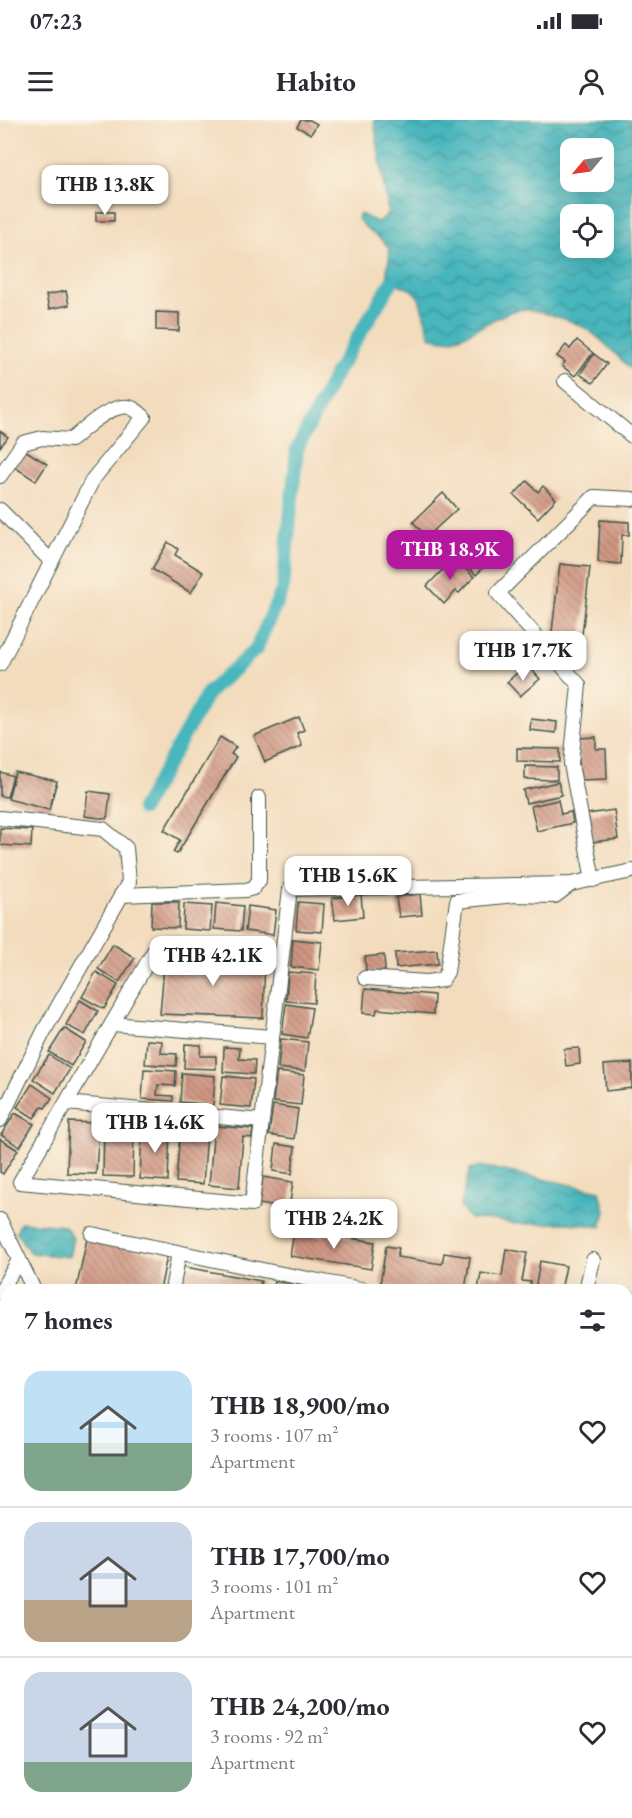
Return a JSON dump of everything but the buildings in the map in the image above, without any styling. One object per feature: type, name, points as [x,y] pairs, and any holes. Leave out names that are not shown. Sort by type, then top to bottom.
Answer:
[{"type":"street","points":[[565,381],[632,436]]},
{"type":"street","points":[[0,476],[22,443],[42,438],[70,440],[97,418],[120,407],[132,408],[144,417],[93,478],[0,664]]},
{"type":"street","points":[[593,880],[571,764],[579,685],[498,593],[594,497],[632,499]]},
{"type":"street","points":[[0,510],[51,561]]},
{"type":"street","points":[[121,895],[253,888],[259,881],[259,798]]},
{"type":"street","points":[[0,818],[103,829],[126,848],[129,882],[44,1031],[0,1120]]},
{"type":"street","points":[[282,956],[157,946],[20,1182],[252,1204],[272,1037],[282,956],[290,889],[571,884],[632,871]]},
{"type":"street","points":[[365,978],[428,982],[442,980],[447,972],[457,901],[515,895],[555,896],[571,884]]},
{"type":"street","points":[[112,1024],[272,1037]]},
{"type":"street","points":[[66,1102],[262,1121]]},
{"type":"street","points":[[0,1220],[31,1284]]},
{"type":"street","points":[[92,1234],[336,1284]]},
{"type":"street","points":[[173,1284],[179,1253]]},
{"type":"street","points":[[5,1284],[19,1260]]},
{"type":"street","points":[[587,1284],[593,1260]]},
{"type":"water","points":[[374,120],[632,120],[632,370],[585,328],[555,316],[533,311],[516,310],[506,313],[473,331],[450,339],[440,340],[430,336],[419,298],[412,290],[389,280],[387,272],[389,250],[383,241],[365,227],[358,218],[360,214],[377,222],[388,212]]},
{"type":"water","points":[[480,1166],[600,1191],[605,1211],[601,1227],[570,1223],[514,1224],[496,1220],[470,1219],[460,1207],[470,1169]]},
{"type":"water","points":[[21,1222],[65,1226],[73,1238],[69,1257],[30,1253],[16,1232]]},
{"type":"waterway","points":[[142,809],[208,693],[256,649],[283,588],[297,449],[337,371],[392,281]]}]
